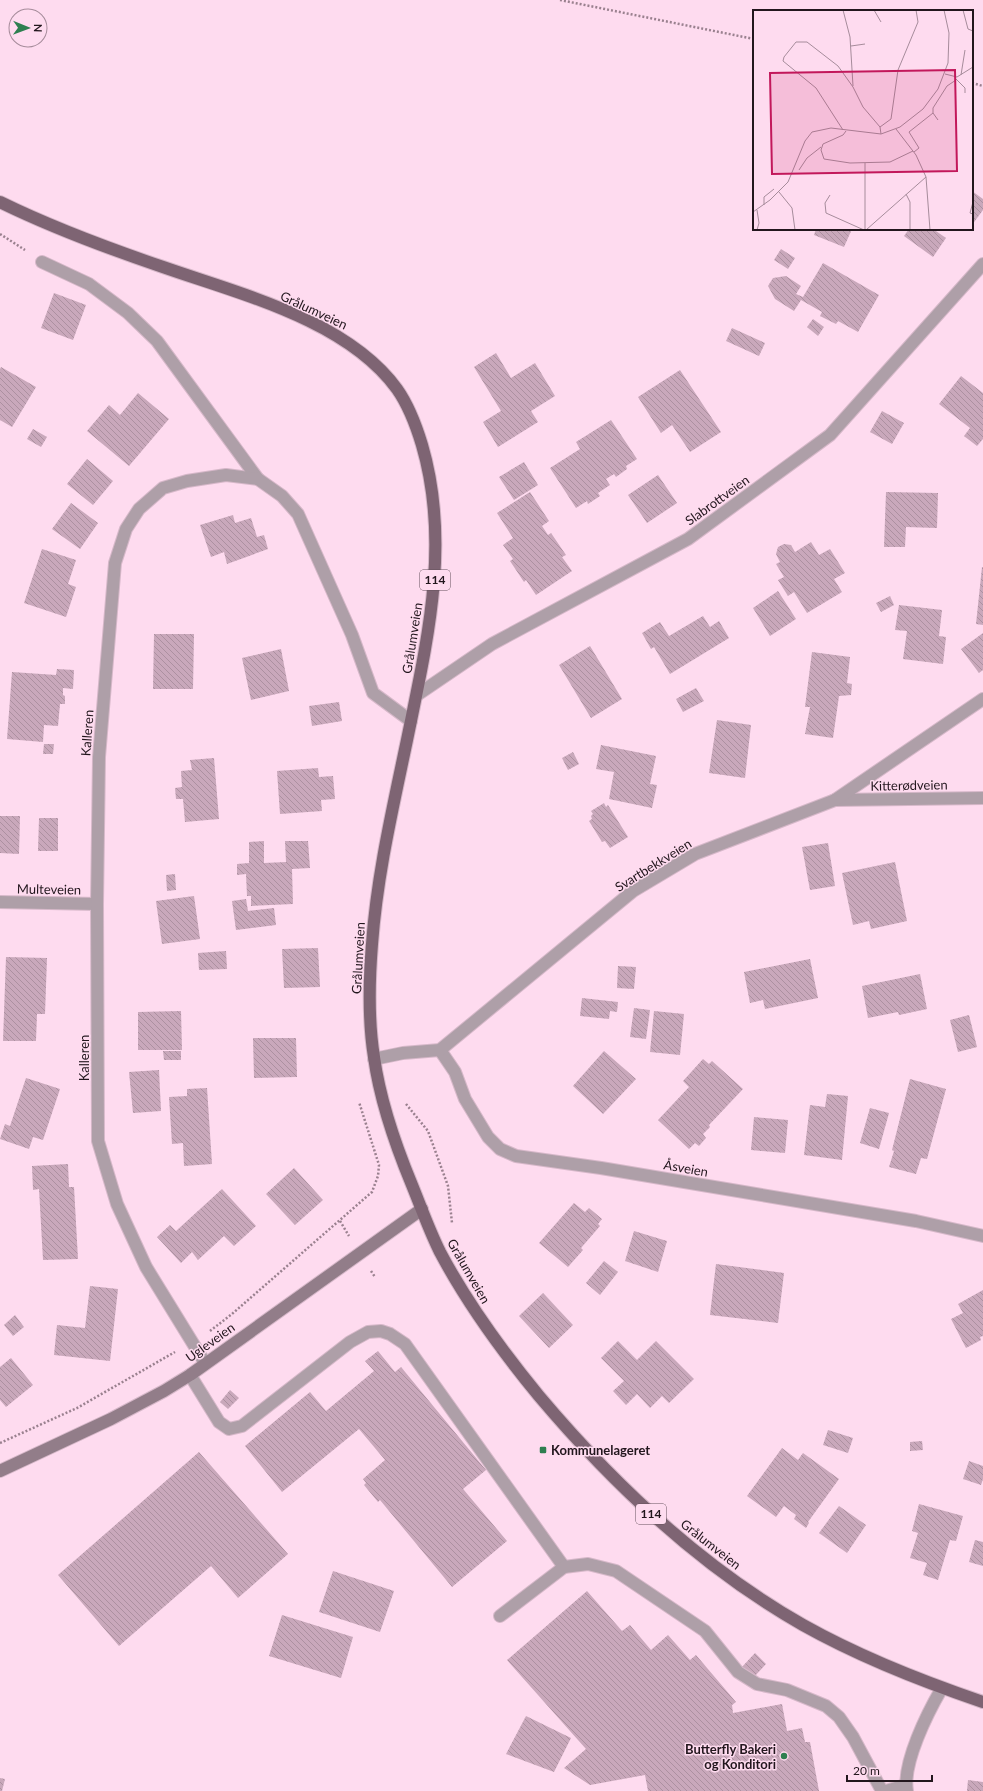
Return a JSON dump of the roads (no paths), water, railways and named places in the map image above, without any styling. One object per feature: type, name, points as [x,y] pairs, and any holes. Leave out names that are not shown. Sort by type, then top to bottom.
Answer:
[{"type":"main road","name":"Grålumveien","points":[[0,202],[79,237],[278,308],[315,324],[341,337],[366,356],[386,375],[401,394],[416,423],[433,488],[436,531],[435,580],[430,622],[417,695],[389,825],[377,894],[372,943],[370,1024],[374,1059],[386,1113],[402,1161],[439,1250],[495,1339],[560,1420],[604,1468],[651,1514],[703,1557],[744,1587],[802,1624],[885,1665],[942,1688],[983,1702]]},
{"type":"street","points":[[42,262],[89,284],[128,313],[157,340],[258,479]]},
{"type":"street","name":"Slabrottveien","points":[[417,695],[492,644],[688,539],[830,435],[983,264]]},
{"type":"street","name":"Kalleren","points":[[205,1363],[146,1267],[117,1204],[98,1141],[97,904],[99,757],[115,563],[126,529],[139,509],[163,488],[187,481],[226,475],[258,479],[282,496],[298,514],[352,635],[373,693],[411,721]]},
{"type":"street","name":"Svartbekkveien","points":[[440,1050],[633,891],[695,854],[834,800],[983,699]]},
{"type":"street","name":"Kitterødveien","points":[[834,800],[983,798]]},
{"type":"street","name":"Multeveien","points":[[0,902],[97,904]]},
{"type":"street","points":[[374,1059],[403,1053],[440,1050]]},
{"type":"street","name":"Åsveien","points":[[440,1050],[455,1072],[465,1099],[488,1137],[500,1149],[516,1156],[600,1168],[916,1221],[983,1236]]},
{"type":"street","name":"Ugleveien","points":[[0,1471],[111,1419],[164,1391],[190,1375],[422,1209]]},
{"type":"street","points":[[190,1375],[219,1422],[229,1429],[242,1426],[350,1342],[368,1332],[382,1331],[390,1334],[405,1344],[564,1567]]},
{"type":"street","points":[[500,1616],[564,1567],[588,1564],[616,1571],[705,1631],[738,1672],[757,1684],[787,1690],[826,1706],[839,1717],[853,1737],[882,1791]]},
{"type":"street","points":[[886,1791],[907,1788],[912,1753],[926,1717],[942,1688]]},
{"type":"place","name":"Kommunelageret","points":[[543,1450]]},
{"type":"place","name":"Butterfly Bakeri og Konditori","points":[[784,1756]]}]
